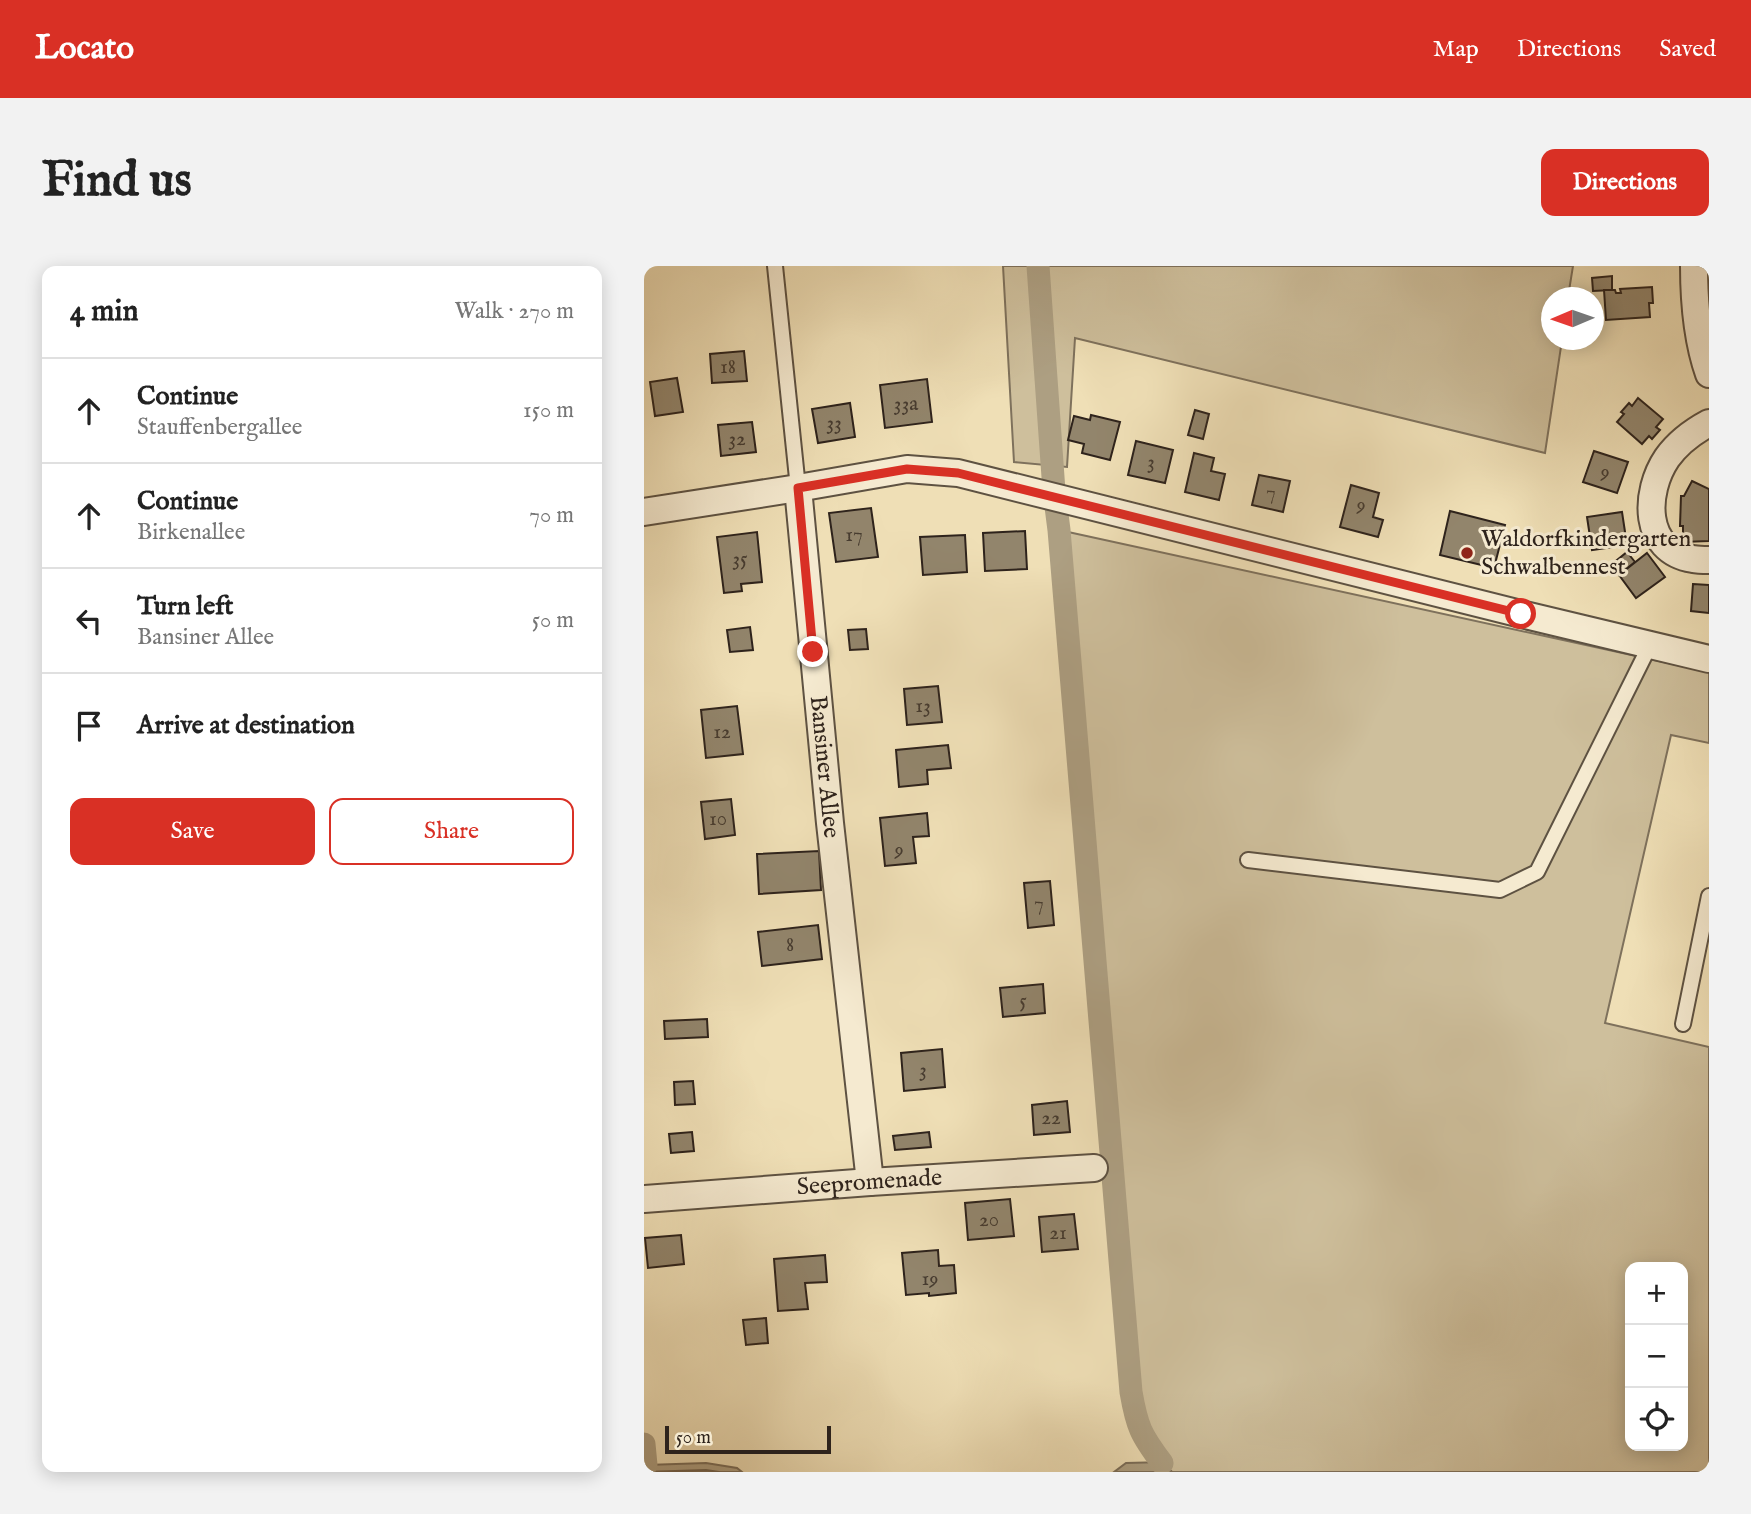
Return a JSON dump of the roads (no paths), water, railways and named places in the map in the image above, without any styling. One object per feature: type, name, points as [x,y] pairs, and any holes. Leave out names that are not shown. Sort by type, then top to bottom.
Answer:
[{"type":"street","points":[[1694,266],[1694,291],[1702,355],[1709,374]]},
{"type":"street","points":[[1709,423],[1686,439],[1668,457],[1653,486],[1650,506],[1653,525],[1663,543],[1676,553],[1691,559],[1709,560]]},
{"type":"street","points":[[644,512],[907,469],[958,473],[1709,659]]},
{"type":"street","name":"Bansiner Allee","points":[[798,488],[830,823],[870,1182]]},
{"type":"street","name":"Seepromenade","points":[[644,1199],[1094,1168]]},
{"type":"lane","name":"Bansiner Allee","points":[[775,266],[798,488]]},
{"type":"lane","points":[[1248,860],[1500,890],[1537,873],[1650,645]]},
{"type":"lane","points":[[1683,1024],[1709,896]]},
{"type":"water","points":[[1164,1462],[1172,1472],[1114,1472],[1126,1463]]},
{"type":"water","points":[[706,1463],[737,1468],[742,1472],[644,1472],[644,1465]]},
{"type":"waterway","points":[[1038,266],[1054,491],[1131,1392],[1141,1430],[1162,1463]]},
{"type":"waterway","points":[[644,1444],[646,1465]]},
{"type":"place","name":"Waldorfkindergarten Schwalbennest","points":[[1467,553]]}]
